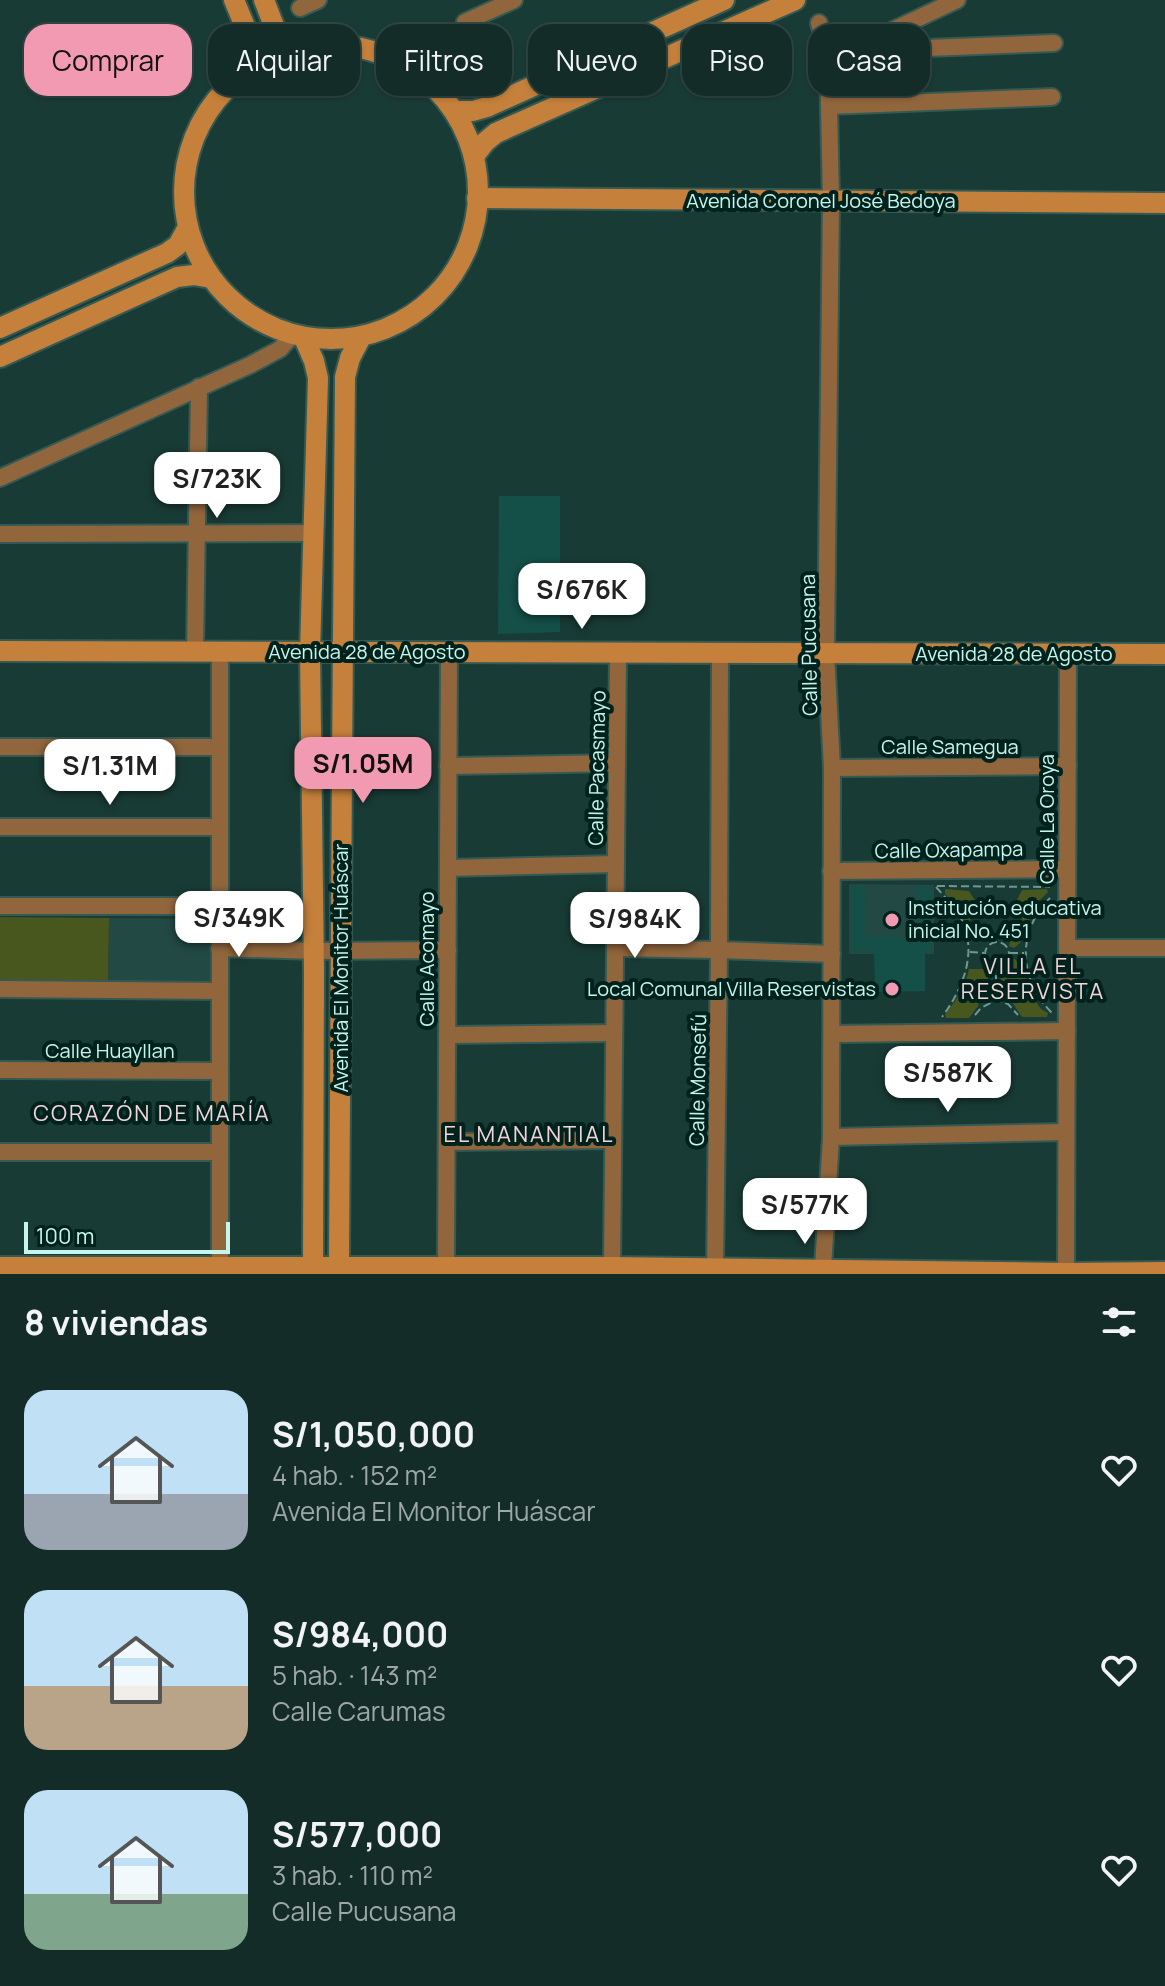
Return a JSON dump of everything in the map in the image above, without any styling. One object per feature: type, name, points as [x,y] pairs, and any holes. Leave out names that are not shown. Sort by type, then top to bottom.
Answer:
[{"type":"street","points":[[234,0],[244,24]]},
{"type":"street","points":[[264,0],[273,24]]},
{"type":"street","points":[[300,8],[318,0]]},
{"type":"street","points":[[465,22],[514,0]]},
{"type":"street","points":[[454,111],[487,107],[724,0]]},
{"type":"street","points":[[474,156],[496,133],[795,0]]},
{"type":"street","points":[[906,24],[957,0]]},
{"type":"street","points":[[930,48],[1054,43]]},
{"type":"street","points":[[218,96],[202,119],[191,144],[184,185],[188,227],[197,254],[211,278],[252,317],[277,330],[332,340],[361,337],[389,328],[415,314],[456,271],[469,244],[476,215],[478,186],[469,140],[454,111],[435,87],[411,68],[383,54],[360,48]]},
{"type":"street","name":"Calle Pucusana","points":[[823,1268],[831,1137],[832,1034],[832,768],[826,653],[831,201],[829,96]]},
{"type":"street","points":[[829,106],[1052,97]]},
{"type":"street","name":"Avenida Coronel José Bedoya","points":[[477,198],[1165,203]]},
{"type":"street","points":[[0,328],[167,253],[178,245],[188,227]]},
{"type":"street","points":[[0,357],[177,277],[194,275],[211,278]]},
{"type":"street","points":[[0,478],[250,365],[299,336]]},
{"type":"street","name":"Avenida El Monitor Huáscar","points":[[299,336],[314,361],[318,378],[310,652],[314,951],[313,1266]]},
{"type":"street","name":"Avenida El Monitor Huáscar","points":[[339,1266],[345,377],[350,358],[361,337]]},
{"type":"street","points":[[195,652],[199,387]]},
{"type":"street","points":[[0,534],[314,533]]},
{"type":"street","name":"Avenida 28 de Agosto","points":[[0,651],[1165,654]]},
{"type":"street","points":[[220,652],[220,1267]]},
{"type":"street","name":"Calle Acomayo","points":[[446,1266],[449,652]]},
{"type":"street","name":"Calle Pacasmayo","points":[[618,653],[613,1140],[622,1269]]},
{"type":"street","name":"Calle Monsefú","points":[[715,1268],[720,653]]},
{"type":"street","name":"Calle La Oroya","points":[[1066,1273],[1068,654]]},
{"type":"street","points":[[0,747],[220,747]]},
{"type":"street","points":[[448,766],[617,763]]},
{"type":"street","name":"Calle Samegua","points":[[832,768],[1068,766]]},
{"type":"street","points":[[0,827],[220,827]]},
{"type":"street","points":[[448,868],[616,864]]},
{"type":"street","name":"Calle Oxapampa","points":[[831,871],[1067,869]]},
{"type":"street","points":[[0,906],[219,906]]},
{"type":"street","points":[[219,948],[448,950]]},
{"type":"street","points":[[615,948],[832,954]]},
{"type":"street","points":[[1067,948],[1165,948]]},
{"type":"street","points":[[0,989],[220,991]]},
{"type":"street","points":[[832,1034],[1067,1031]]},
{"type":"street","points":[[447,1035],[614,1033]]},
{"type":"street","name":"Calle Huayllan","points":[[0,1070],[219,1071]]},
{"type":"street","points":[[831,1137],[1066,1132]]},
{"type":"street","points":[[447,1142],[613,1140]]},
{"type":"street","points":[[0,1152],[219,1152]]},
{"type":"street","points":[[0,1267],[111,1271],[446,1266],[1165,1272]]},
{"type":"path","points":[[939,1021],[950,1007],[964,978],[969,952],[968,938],[958,913],[936,886],[1047,887]]},
{"type":"path","points":[[1055,1016],[1037,997],[1030,983],[1026,944],[1031,924],[1039,910],[1056,894]]},
{"type":"path","points":[[994,942],[1005,944],[1009,953],[1006,962],[996,966],[988,961],[985,953],[994,942]]},
{"type":"path","points":[[969,952],[985,953]]},
{"type":"path","points":[[1009,953],[1026,953]]},
{"type":"path","points":[[996,966],[996,998]]},
{"type":"path","points":[[975,1015],[996,998],[1037,997]]},
{"type":"path","points":[[996,998],[1008,1004],[1022,1022]]},
{"type":"shaded area","name":"Institución educativa inicial No. 451","points":[[849,884],[934,885],[934,954],[849,954]]},
{"type":"shaded area","points":[[109,918],[214,919],[214,982],[108,981]]},
{"type":"green space","points":[[945,889],[969,891],[979,907],[971,911],[970,923],[988,923],[989,936],[969,938]]},
{"type":"green space","points":[[1047,889],[1048,892],[1035,905],[1029,907],[1032,911],[1020,943],[1014,948],[1009,946],[1010,940],[1001,938],[1002,922],[1021,922],[1026,906],[1013,908],[1022,890]]},
{"type":"green space","points":[[0,917],[109,918],[108,981],[0,980]]},
{"type":"green space","points":[[1010,959],[1022,963],[1031,995],[1022,995],[1020,984],[1001,984],[1000,967],[1009,967]]},
{"type":"green space","points":[[969,969],[988,969],[988,984],[969,985],[969,1001],[979,1001],[978,1006],[969,1018],[946,1018],[945,1014],[960,993]]},
{"type":"green space","points":[[1010,999],[1034,999],[1048,1013],[1047,1017],[1022,1017]]},
{"type":"building","points":[[499,496],[560,496],[560,632],[498,634]]},
{"type":"building","points":[[851,886],[866,886],[865,936],[917,937],[917,887],[932,887],[932,952],[925,952],[925,991],[875,992],[874,951],[851,951]]},
{"type":"place","name":"Institución educativa inicial No. 451","points":[[892,920]]},
{"type":"place","name":"Local Comunal Villa Reservistas","points":[[892,989]]},
{"type":"district","name":"VILLA EL RESERVISTA","points":[[1033,978]]},
{"type":"district","name":"CORAZÓN DE MARÍA","points":[[152,1113]]},
{"type":"district","name":"EL MANANTIAL","points":[[529,1134]]}]
